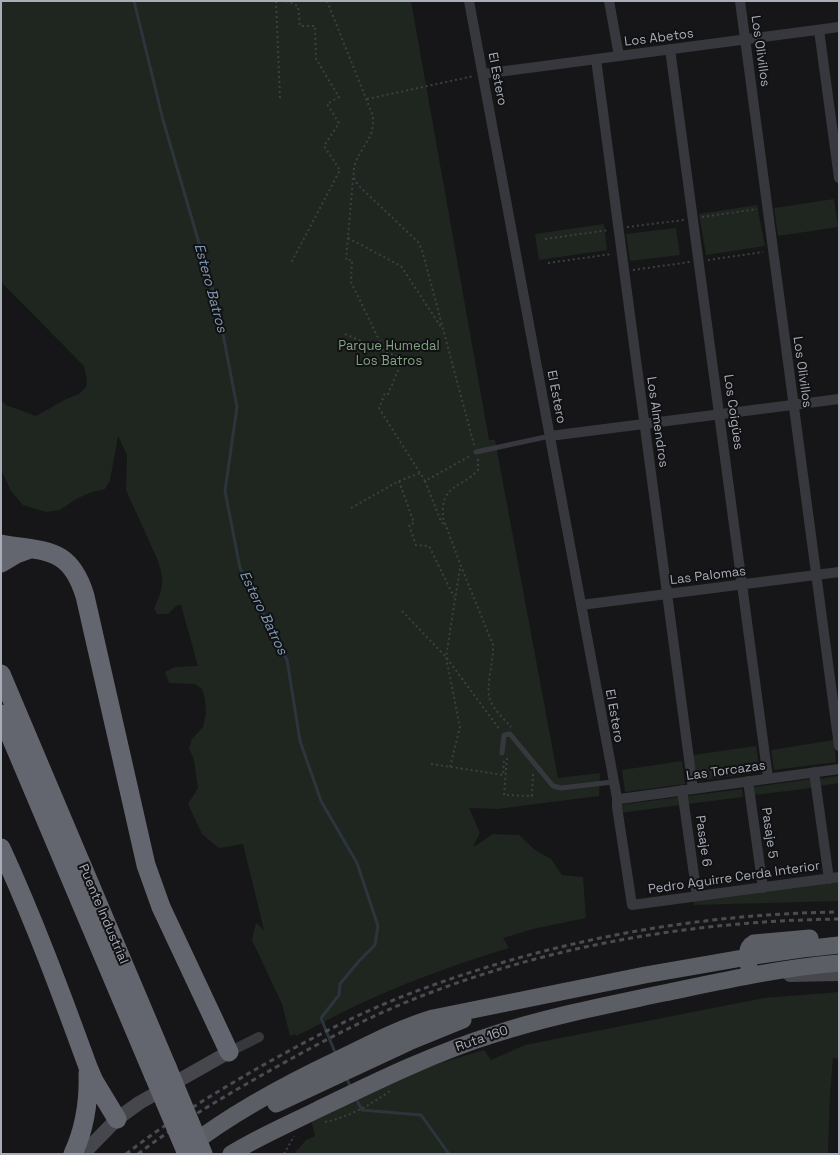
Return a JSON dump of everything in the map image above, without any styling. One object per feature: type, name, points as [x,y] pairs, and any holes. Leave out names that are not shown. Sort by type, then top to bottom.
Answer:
[{"type":"highway","points":[[1,544],[46,551],[62,558],[71,566],[79,578],[85,596],[146,865],[161,907],[229,1052]]},
{"type":"highway","points":[[1,563],[16,554],[30,549]]},
{"type":"highway","name":"Puente Industrial","points":[[1,674],[160,1071],[186,1154]]},
{"type":"highway","name":"Puente Industrial","points":[[1,714],[160,1071],[203,1154]]},
{"type":"highway","points":[[1,848],[22,893],[48,956],[88,1067],[94,1081],[117,1119]]},
{"type":"highway","points":[[750,976],[747,958],[749,946],[756,942],[839,937]]},
{"type":"highway","name":"Ruta 160","points":[[186,1154],[318,1076],[353,1060],[409,1042],[492,1010],[542,996],[615,981],[802,949],[839,945]]},
{"type":"highway","name":"Ruta 160","points":[[231,1154],[254,1141],[332,1103],[415,1065],[467,1044],[526,1025],[573,1013],[750,976],[839,963]]},
{"type":"highway","points":[[73,1154],[83,1129],[87,1110],[89,1088],[88,1067]]},
{"type":"highway","name":"Ruta 160","points":[[180,1154],[230,1118],[280,1088],[318,1076]]},
{"type":"main road","points":[[750,976],[839,974]]},
{"type":"main road","points":[[83,1154],[117,1119],[139,1103],[229,1052]]},
{"type":"street","name":"El Estero","points":[[469,1],[617,798],[617,807],[632,905]]},
{"type":"street","points":[[609,1],[619,56]]},
{"type":"street","name":"Los Olivillos","points":[[740,1],[839,746]]},
{"type":"street","name":"Los Abetos","points":[[483,74],[839,27]]},
{"type":"street","points":[[819,30],[839,178]]},
{"type":"street","name":"Los Coigües","points":[[670,49],[768,778]]},
{"type":"street","name":"Los Almendros","points":[[596,59],[667,594],[688,789]]},
{"type":"street","points":[[550,436],[839,399]]},
{"type":"street","name":"Las Palomas","points":[[581,605],[839,572]]},
{"type":"street","name":"Las Torcazas","points":[[617,798],[620,799],[839,769]]},
{"type":"street","points":[[814,772],[834,878]]},
{"type":"street","name":"Pasaje 5","points":[[748,781],[763,888]]},
{"type":"street","name":"Pasaje 6","points":[[688,789],[698,896]]},
{"type":"street","name":"Pedro Aguirre Cerda Interior","points":[[632,905],[834,878]]},
{"type":"street","points":[[229,1052],[258,1037]]},
{"type":"lane","points":[[476,452],[539,437],[550,436]]},
{"type":"lane","points":[[502,753],[504,734],[510,734],[550,783],[557,788],[613,782]]},
{"type":"path","points":[[276,1],[280,98]]},
{"type":"path","points":[[286,1],[298,6],[300,26],[315,26],[316,59],[339,97],[327,104],[339,123],[324,146],[340,170],[291,263]]},
{"type":"path","points":[[327,1],[373,116],[371,134],[353,168],[346,260],[352,260],[351,282],[385,351]]},
{"type":"path","points":[[367,99],[483,74]]},
{"type":"path","points":[[353,176],[358,185],[420,245],[476,452],[478,465],[478,470],[454,487],[445,497],[442,510],[445,526],[493,645],[494,653],[488,690],[490,701],[513,730]]},
{"type":"path","points":[[545,239],[767,207]]},
{"type":"path","points":[[347,238],[401,266],[443,329]]},
{"type":"path","points":[[548,263],[622,253]]},
{"type":"path","points":[[345,334],[403,359],[388,394],[385,393],[379,408],[426,481],[440,519],[445,526]]},
{"type":"path","points":[[426,481],[476,452]]},
{"type":"path","points":[[350,508],[399,481],[420,473]]},
{"type":"path","points":[[399,481],[414,523],[409,525],[416,545],[429,546],[454,598]]},
{"type":"path","points":[[450,767],[460,727],[446,657],[460,566]]},
{"type":"path","points":[[402,611],[446,657],[509,741],[504,794],[532,796],[533,772],[540,771]]},
{"type":"path","points":[[431,764],[503,774],[504,759],[507,759]]},
{"type":"path","points":[[341,1118],[376,1101],[393,1089]]},
{"type":"path","points":[[284,1154],[296,1134]]},
{"type":"green space","name":"Parque Humedal Los Batros","points":[[1,1],[411,1],[489,440],[495,440],[558,778],[600,773],[599,796],[497,809],[469,808],[480,833],[473,846],[477,845],[493,834],[519,835],[535,850],[551,859],[562,875],[583,877],[586,918],[533,929],[503,938],[509,948],[467,961],[405,984],[345,1011],[296,1036],[295,1034],[290,1036],[282,1004],[252,940],[256,923],[264,930],[243,844],[219,848],[202,834],[188,804],[198,788],[194,760],[189,748],[192,739],[203,727],[206,714],[205,699],[202,689],[195,684],[169,683],[165,672],[175,667],[198,666],[181,605],[176,606],[168,614],[157,614],[154,609],[161,590],[162,575],[158,561],[126,490],[127,455],[118,436],[110,480],[105,489],[92,492],[76,499],[60,510],[46,512],[23,505],[11,491],[1,470],[1,400],[6,405],[36,416],[66,399],[79,394],[86,387],[87,381],[84,366],[1,282]]},
{"type":"green space","points":[[834,199],[838,227],[778,236],[774,208]]},
{"type":"green space","points":[[757,205],[765,246],[706,255],[699,214]]},
{"type":"green space","points":[[604,224],[607,250],[539,260],[535,234]]},
{"type":"green space","points":[[676,228],[680,255],[630,261],[626,234]]},
{"type":"green space","points":[[834,740],[836,762],[774,770],[771,750]]},
{"type":"green space","points":[[756,746],[760,772],[697,781],[693,755]]},
{"type":"green space","points":[[682,761],[685,784],[625,792],[622,770]]},
{"type":"green space","points":[[839,776],[839,783],[819,786],[818,779]]},
{"type":"green space","points":[[811,779],[812,788],[754,795],[754,787]]},
{"type":"green space","points":[[742,789],[743,797],[688,804],[687,796]]},
{"type":"green space","points":[[679,797],[680,805],[620,813],[619,805]]},
{"type":"green space","points":[[839,881],[839,901],[694,905],[694,901]]},
{"type":"green space","points":[[839,992],[839,1058],[833,1058],[828,1154],[294,1154],[306,1140],[315,1136],[311,1119],[434,1065],[484,1050],[491,1060],[525,1045],[764,998]]},
{"type":"waterway","name":"Estero Batros","points":[[134,1],[163,120],[218,308],[237,407],[225,491],[240,568],[287,660],[300,741],[321,801],[357,863],[378,926],[375,945],[359,961],[340,984],[339,995],[321,1018],[336,1055]]},
{"type":"waterway","name":"Estero Batros","points":[[346,1077],[351,1088]]},
{"type":"waterway","name":"Estero Batros","points":[[355,1097],[362,1110],[421,1115],[449,1154]]},
{"type":"railway","points":[[126,1154],[207,1098],[315,1037],[354,1017],[394,1000],[465,974],[517,958],[570,945],[676,925],[730,918],[839,912]]},
{"type":"railway","points":[[138,1154],[183,1122],[318,1044],[394,1007],[465,980],[570,950],[677,931],[731,925],[839,919]]}]
